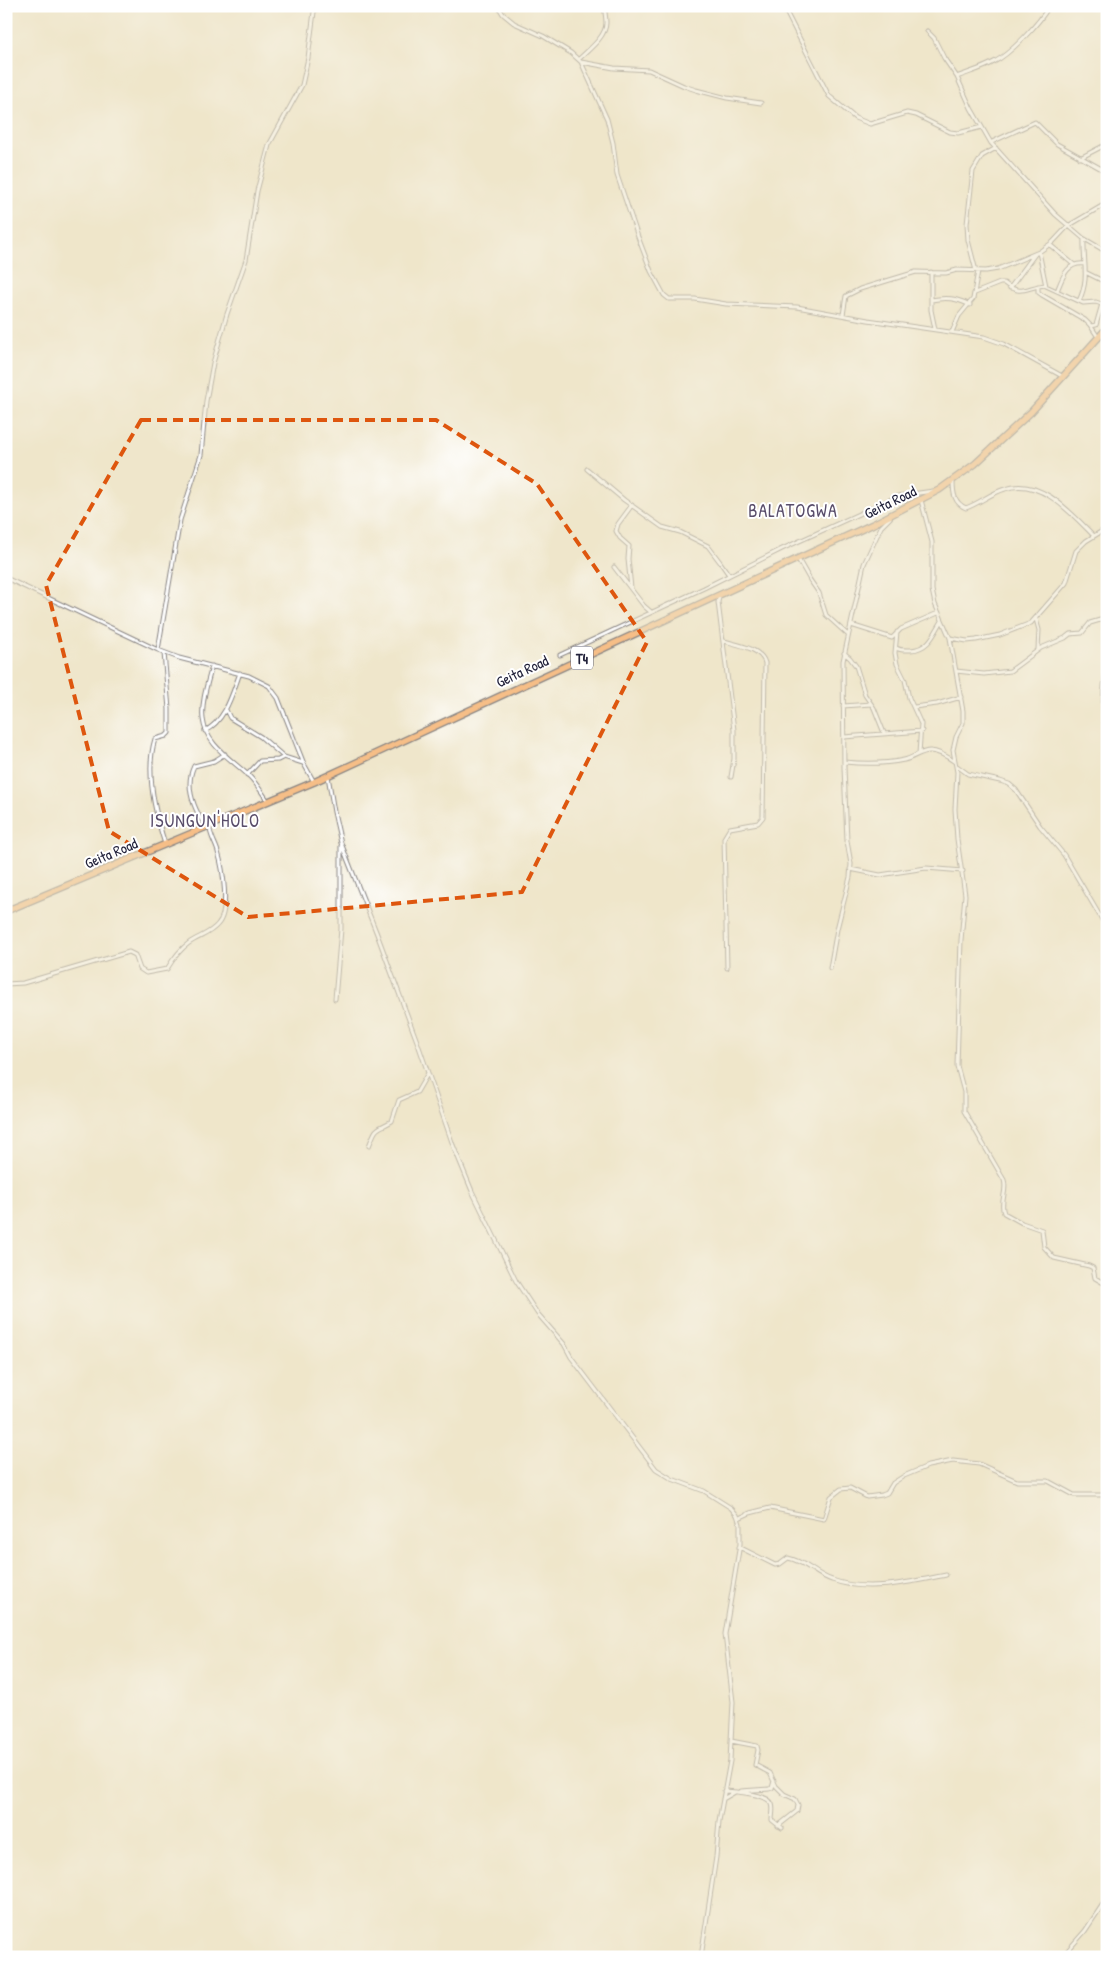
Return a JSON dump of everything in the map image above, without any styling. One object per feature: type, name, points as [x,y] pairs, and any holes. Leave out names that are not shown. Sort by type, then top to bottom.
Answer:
[{"type":"highway","name":"Geita Road","points":[[6,910],[314,782],[921,500],[953,481],[975,464],[1030,412],[1107,328]]},
{"type":"street","points":[[158,650],[180,520],[201,455],[206,400],[213,363],[227,314],[246,260],[256,198],[269,145],[302,84],[308,58],[314,12],[317,6]]},
{"type":"street","points":[[498,6],[503,14],[514,23],[543,36],[580,60],[614,68],[649,70],[684,86],[727,98],[761,103]]},
{"type":"street","points":[[580,60],[598,41],[604,31],[606,24],[604,6]]},
{"type":"street","points":[[783,6],[829,96],[855,118],[870,124],[907,113],[916,115],[950,132],[958,133],[982,127]]},
{"type":"street","points":[[956,77],[1000,59],[1036,26],[1049,6]]},
{"type":"street","points":[[927,31],[934,38],[991,142],[1042,200],[1068,226],[1107,252]]},
{"type":"street","points":[[580,60],[609,126],[617,175],[624,198],[651,271],[664,296],[669,299],[695,299],[726,304],[797,307],[994,340],[1018,351],[1062,376]]},
{"type":"street","points":[[991,142],[1003,139],[1035,122],[1051,140],[1107,172]]},
{"type":"street","points":[[1080,158],[1107,144]]},
{"type":"street","points":[[952,332],[959,316],[970,304],[975,293],[977,271],[968,240],[967,224],[972,171],[982,156],[996,148]]},
{"type":"street","points":[[843,316],[843,304],[848,294],[916,272],[946,273],[958,270],[998,269],[1038,253],[1050,245],[1068,226],[1107,203]]},
{"type":"street","points":[[1079,302],[1086,284],[1084,238]]},
{"type":"street","points":[[1050,245],[1074,264],[1085,264]]},
{"type":"street","points":[[1038,253],[1045,285]]},
{"type":"street","points":[[1010,288],[1038,253]]},
{"type":"street","points":[[1057,291],[1074,264]]},
{"type":"street","points":[[931,272],[932,318],[935,329]]},
{"type":"street","points":[[1086,272],[1107,283]]},
{"type":"street","points":[[975,293],[1000,283],[1004,283],[1010,288],[1022,292],[1045,285],[1079,302],[1085,304],[1096,302],[1107,306]]},
{"type":"street","points":[[1038,286],[1038,292],[1042,296],[1085,320],[1098,338]]},
{"type":"street","points":[[931,300],[946,297],[970,304]]},
{"type":"street","points":[[1091,326],[1096,325],[1098,322],[1102,304]]},
{"type":"street","points":[[587,469],[662,527],[680,532],[708,546],[729,576]]},
{"type":"street","points":[[953,481],[955,499],[966,508],[1006,488],[1018,486],[1031,488],[1051,498],[1067,510],[1094,536]]},
{"type":"street","points":[[560,655],[898,496],[939,490]]},
{"type":"street","points":[[921,500],[932,542],[932,590],[938,613],[950,638],[963,718],[954,745],[956,764],[956,827],[965,895],[960,940],[956,1056],[958,1075],[964,1092],[964,1111],[1004,1180],[1006,1190],[1002,1207],[1004,1213],[1022,1223],[1042,1230],[1044,1247],[1054,1258],[1093,1268],[1096,1278],[1107,1285]]},
{"type":"street","points":[[631,588],[628,559],[629,546],[620,538],[616,531],[618,524],[632,505]]},
{"type":"street","points":[[830,968],[850,870],[844,762],[842,676],[844,653],[864,564],[881,526],[894,514]]},
{"type":"street","points":[[950,638],[967,642],[992,637],[1031,623],[1066,583],[1076,551],[1107,528]]},
{"type":"street","points":[[799,558],[798,560],[819,593],[826,615],[848,635]]},
{"type":"street","points":[[614,567],[644,606],[651,612]]},
{"type":"street","points":[[6,578],[164,653],[240,673],[264,682],[274,692],[303,763],[314,782]]},
{"type":"street","points":[[720,594],[718,602],[734,730],[734,759],[731,777]]},
{"type":"street","points":[[851,625],[892,638],[897,632],[938,613]]},
{"type":"street","points":[[956,671],[984,674],[1010,671],[1038,649],[1070,634],[1081,634],[1090,623],[1107,618]]},
{"type":"street","points":[[1036,619],[1039,630],[1038,649]]},
{"type":"street","points":[[896,648],[915,650],[924,646],[931,640],[942,621]]},
{"type":"street","points":[[897,632],[897,664],[921,724],[919,754]]},
{"type":"street","points":[[724,641],[760,654],[765,663],[763,817],[762,821],[758,823],[730,828],[724,838],[727,968]]},
{"type":"street","points":[[164,653],[169,729],[168,735],[156,739],[150,767],[158,822],[165,844]]},
{"type":"street","points":[[844,653],[856,666],[865,695],[872,704],[884,733]]},
{"type":"street","points":[[212,666],[202,716],[205,731],[210,740],[247,775],[268,801]]},
{"type":"street","points":[[1107,666],[1102,697],[1107,738]]},
{"type":"street","points":[[205,731],[214,726],[226,710],[240,673]]},
{"type":"street","points":[[914,707],[933,705],[961,697]]},
{"type":"street","points":[[843,706],[872,704]]},
{"type":"street","points":[[226,710],[230,718],[261,737],[284,757],[303,763]]},
{"type":"street","points":[[844,737],[922,730]]},
{"type":"street","points":[[844,762],[895,761],[925,751],[933,751],[956,764],[968,774],[1009,784],[1016,790],[1040,826],[1064,855],[1107,928]]},
{"type":"street","points":[[6,984],[23,983],[129,952],[135,955],[140,968],[146,973],[167,970],[176,954],[189,942],[206,935],[220,923],[224,912],[223,872],[210,830],[197,814],[191,797],[193,768],[214,761],[225,754]]},
{"type":"street","points":[[247,775],[260,761],[278,760],[284,757]]},
{"type":"street","points":[[328,775],[341,843],[368,910],[453,1145],[472,1191],[516,1281],[537,1313],[564,1344],[585,1376],[656,1469],[672,1479],[704,1491],[731,1508],[739,1518],[739,1547],[725,1634],[732,1688],[729,1769],[724,1791],[701,1957]]},
{"type":"street","points":[[335,1000],[341,929],[341,843]]},
{"type":"street","points":[[850,870],[880,875],[926,868],[963,871]]},
{"type":"street","points":[[370,1146],[375,1130],[392,1121],[399,1100],[417,1092],[428,1073]]},
{"type":"street","points":[[739,1518],[770,1508],[824,1519],[831,1497],[840,1489],[850,1488],[867,1497],[882,1495],[888,1493],[893,1483],[919,1469],[953,1461],[979,1464],[1017,1480],[1045,1480],[1074,1495],[1107,1496]]},
{"type":"street","points":[[739,1547],[775,1564],[780,1564],[788,1558],[799,1560],[822,1576],[851,1586],[913,1581],[946,1575]]},
{"type":"street","points":[[724,1791],[758,1796],[769,1800],[772,1805],[772,1820],[780,1827],[794,1814],[798,1805],[796,1799],[784,1794],[776,1786],[767,1771],[755,1764],[757,1746],[731,1742]]},
{"type":"street","points":[[723,1800],[736,1792],[769,1790],[772,1788],[774,1780]]},
{"type":"street","points":[[1062,1957],[1085,1931],[1107,1898]]},
{"type":"highlighted area","points":[[141,420],[436,420],[537,484],[647,642],[522,892],[248,917],[109,831],[46,585]]},
{"type":"district","name":"BALATOGWA","points":[[793,510]]},
{"type":"district","name":"ISUNGUN'HOLO","points":[[205,820]]}]
